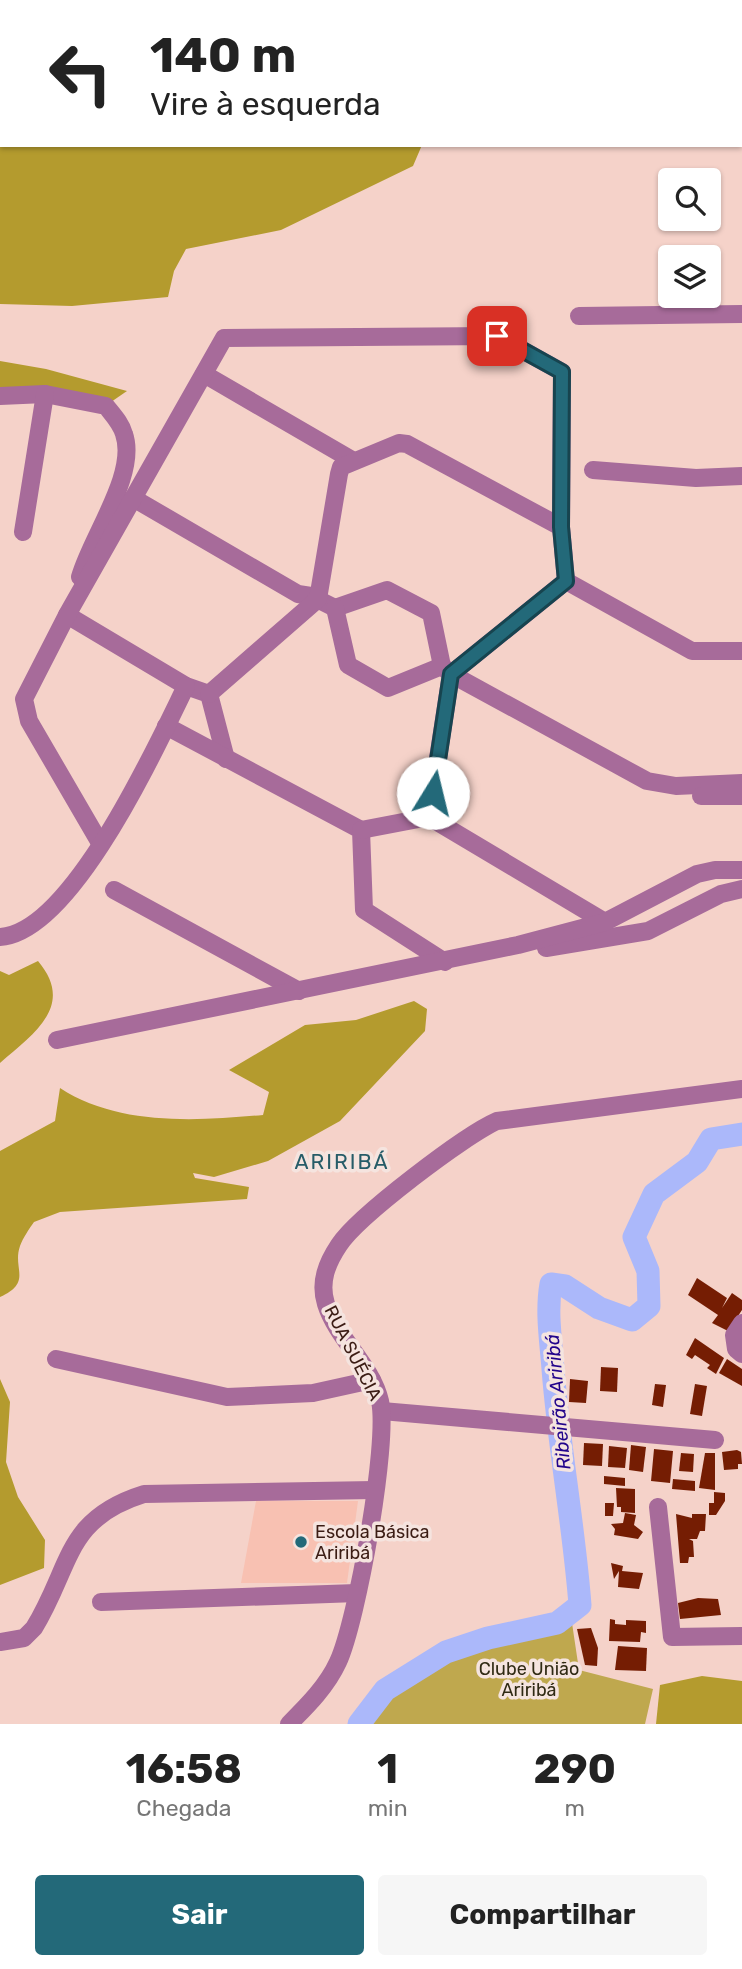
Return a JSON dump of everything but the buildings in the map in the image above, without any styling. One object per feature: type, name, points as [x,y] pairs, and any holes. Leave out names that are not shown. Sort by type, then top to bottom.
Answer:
[{"type":"street","points":[[579,316],[742,314]]},
{"type":"street","points":[[100,843],[29,721],[24,699],[69,611],[224,338],[497,336],[562,372],[561,527],[566,581]]},
{"type":"street","points":[[204,374],[352,460]]},
{"type":"street","points":[[0,396],[45,394],[106,406],[118,420],[127,446],[120,482],[90,545],[69,611]]},
{"type":"street","points":[[23,532],[45,394]]},
{"type":"street","points":[[209,694],[315,598],[339,474],[341,467],[352,460],[399,443],[408,444],[561,527]]},
{"type":"street","points":[[593,470],[696,478],[742,476]]},
{"type":"street","points":[[135,494],[303,586],[315,598],[335,608],[387,590],[431,613],[450,672],[429,817]]},
{"type":"street","points":[[566,581],[692,651],[742,651]]},
{"type":"street","points":[[335,608],[348,665],[388,688],[450,672],[566,581]]},
{"type":"street","points":[[69,611],[186,686],[209,694]]},
{"type":"street","points":[[450,672],[647,781],[676,786],[742,783]]},
{"type":"street","points":[[450,672],[466,687],[643,791],[668,797],[742,796]]},
{"type":"street","points":[[0,937],[18,933],[47,913],[81,875],[131,797],[186,686]]},
{"type":"street","points":[[209,694],[226,759]]},
{"type":"street","points":[[166,726],[361,830],[429,817],[605,922]]},
{"type":"street","points":[[361,830],[364,910],[445,961]]},
{"type":"street","points":[[57,1040],[445,961],[605,922],[697,874],[715,870],[742,870]]},
{"type":"street","points":[[546,948],[648,931],[721,894],[742,889]]},
{"type":"street","points":[[114,890],[299,991]]},
{"type":"street","name":"RUA SUÉCIA","points":[[289,1724],[315,1697],[338,1662],[357,1593],[382,1446],[382,1410],[372,1380],[331,1316],[324,1293],[324,1275],[338,1247],[360,1221],[474,1133],[497,1121],[742,1089]]},
{"type":"street","points":[[742,1323],[734,1335],[736,1349],[742,1354]]},
{"type":"street","points":[[56,1359],[226,1397],[313,1393],[372,1380]]},
{"type":"street","points":[[382,1410],[715,1440]]},
{"type":"street","points":[[0,1642],[24,1638],[34,1628],[73,1544],[84,1529],[116,1503],[144,1494],[374,1490]]},
{"type":"street","points":[[658,1507],[672,1637],[742,1636]]},
{"type":"street","points":[[101,1602],[357,1593]]},
{"type":"shaded area","points":[[0,147],[421,147],[413,166],[281,230],[186,249],[174,271],[168,297],[72,306],[0,304]]},
{"type":"shaded area","points":[[0,361],[46,369],[127,391],[111,402],[0,392]]},
{"type":"shaded area","points":[[38,961],[49,977],[53,992],[51,1005],[37,1030],[0,1063],[0,971],[9,975]]},
{"type":"shaded area","points":[[414,1001],[427,1009],[425,1031],[340,1121],[268,1161],[214,1177],[193,1173],[195,1178],[249,1187],[247,1199],[60,1212],[34,1222],[20,1246],[19,1280],[16,1286],[0,1297],[0,1151],[55,1121],[60,1088],[107,1109],[132,1115],[211,1119],[263,1115],[269,1092],[229,1070],[305,1025],[356,1020]]},
{"type":"shaded area","points":[[0,1379],[10,1402],[6,1462],[18,1497],[45,1540],[44,1568],[0,1585]]},
{"type":"shaded area","name":"Escola Básica Ariribá","points":[[256,1501],[358,1501],[347,1583],[241,1583]]},
{"type":"shaded area","points":[[702,1676],[742,1681],[742,1724],[656,1724],[660,1685]]},
{"type":"green space","name":"Clube União Ariribá","points":[[572,1623],[579,1670],[653,1689],[645,1724],[368,1724],[411,1682],[435,1667],[486,1645]]},
{"type":"waterway","name":"Ribeirão Ariribá","points":[[359,1724],[385,1690],[446,1652],[488,1638],[557,1623],[580,1605],[556,1399],[549,1316],[551,1284],[565,1286],[599,1308],[632,1320],[649,1306],[648,1271],[634,1237],[654,1194],[697,1162],[711,1139],[742,1134]]},
{"type":"place","name":"Escola Básica Ariribá","points":[[301,1542]]},
{"type":"district","name":"ARIRIBÁ","points":[[342,1161]]},
{"type":"route","points":[[433,793],[451,674],[566,581],[561,527],[562,372],[497,336]]}]
